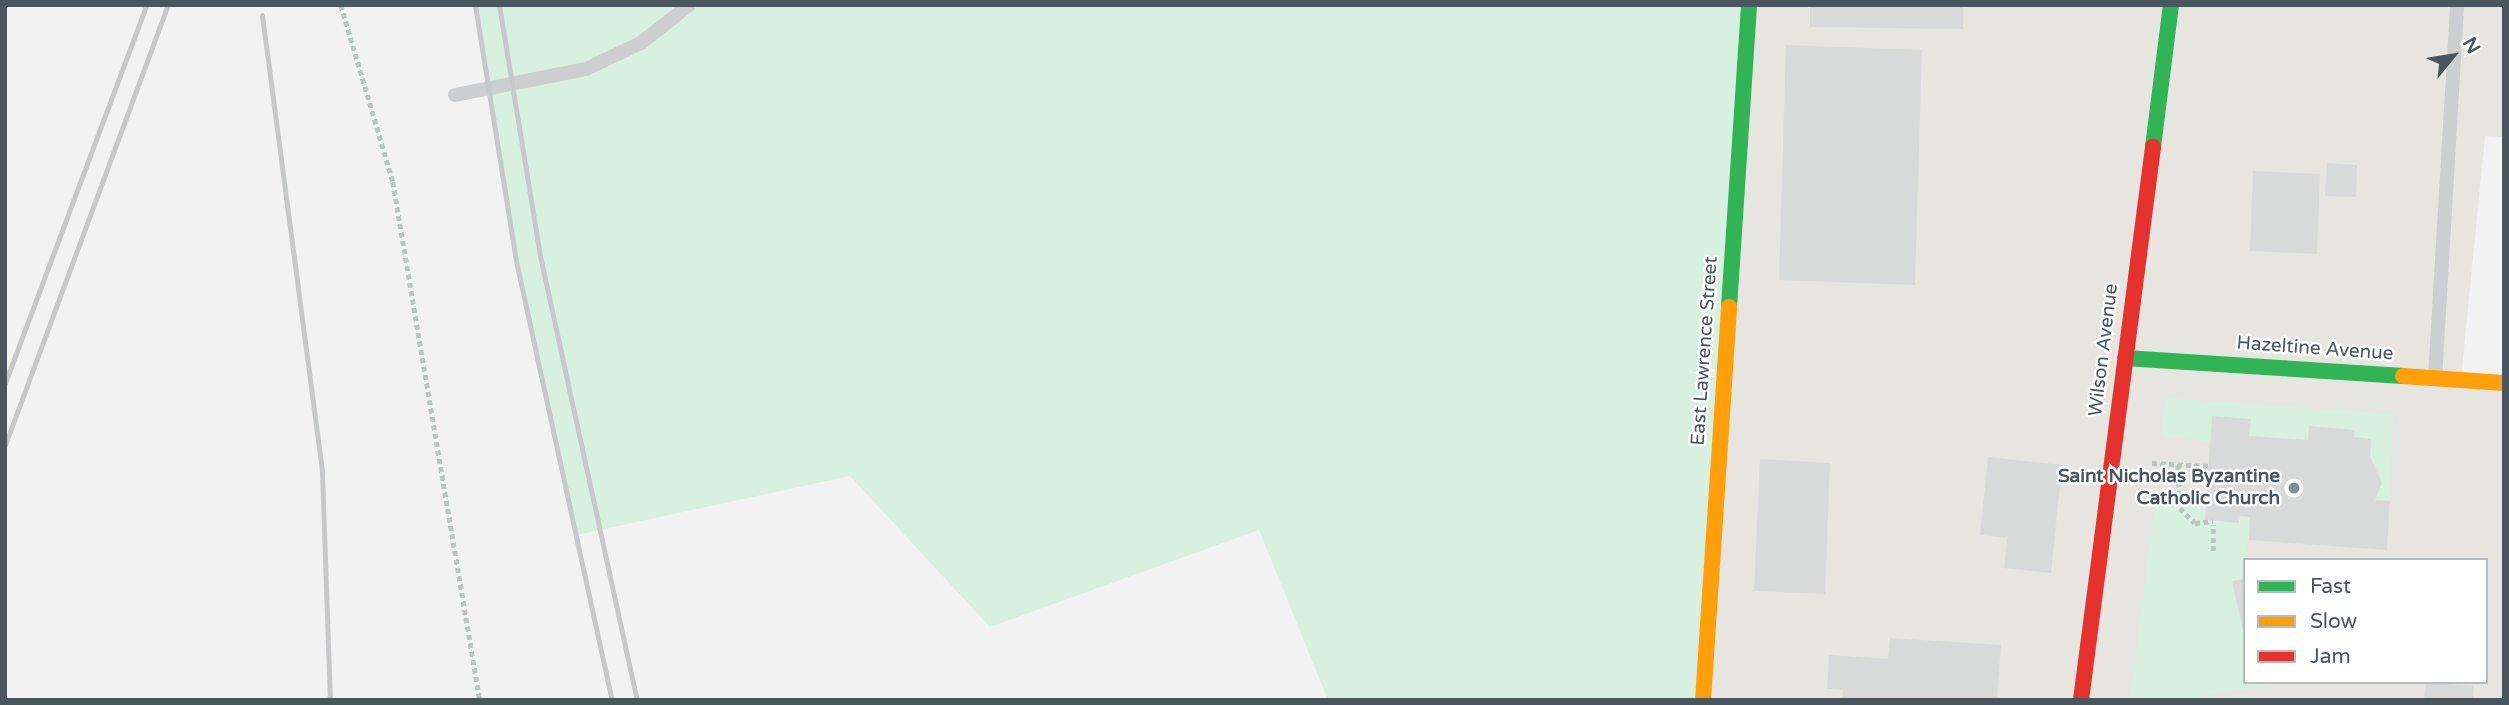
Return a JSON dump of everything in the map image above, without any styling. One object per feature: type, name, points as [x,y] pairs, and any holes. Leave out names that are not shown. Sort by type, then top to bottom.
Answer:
[{"type":"street","name":"East Lawrence Street","points":[[1703,700],[1749,5]]},
{"type":"street","name":"Wilson Avenue","points":[[2081,700],[2171,5]]},
{"type":"street","name":"Hazeltine Avenue","points":[[2124,358],[2504,383]]},
{"type":"lane","points":[[455,95],[586,69],[641,43],[689,5]]},
{"type":"lane","points":[[2435,379],[2457,5]]},
{"type":"path","points":[[341,5],[393,181],[480,700]]},
{"type":"path","points":[[2152,463],[2209,466]]},
{"type":"path","points":[[2178,465],[2180,508],[2195,523],[2213,523],[2213,551]]},
{"type":"shaded area","points":[[1749,5],[2504,5],[2504,137],[2485,136],[2461,379],[2504,383],[2504,699],[1703,700]]},
{"type":"green space","points":[[475,5],[1749,5],[1703,700],[1328,700],[1259,530],[990,627],[850,476],[576,535],[516,261]]},
{"type":"green space","points":[[2166,398],[2393,414],[2390,501],[2375,500],[2381,473],[2370,457],[2371,439],[2354,437],[2354,430],[2310,426],[2308,440],[2249,436],[2250,419],[2210,442],[2161,436]]},
{"type":"green space","points":[[2156,489],[2207,492],[2250,517],[2247,558],[2243,558],[2243,579],[2232,581],[2243,630],[2243,684],[2276,684],[2178,700],[2130,700]]},
{"type":"building","points":[[1810,5],[1963,5],[1963,29],[1810,27]]},
{"type":"building","points":[[1786,45],[1922,50],[1915,285],[1779,280]]},
{"type":"building","points":[[2327,163],[2357,165],[2356,197],[2325,196]]},
{"type":"building","points":[[2253,171],[2320,174],[2317,254],[2250,251]]},
{"type":"building","name":"Saint Nicholas Byzantine Catholic Church","points":[[2212,416],[2251,419],[2249,436],[2308,440],[2309,426],[2355,430],[2354,437],[2371,439],[2370,457],[2382,483],[2375,500],[2390,501],[2387,550],[2249,540],[2250,517],[2240,516],[2239,523],[2205,520]]},
{"type":"building","points":[[1988,457],[2062,465],[2051,573],[2004,568],[2007,538],[1980,535]]},
{"type":"building","points":[[1760,459],[1830,463],[1825,594],[1754,591]]},
{"type":"building","points":[[2243,579],[2243,630],[2232,581]]},
{"type":"building","points":[[1890,638],[2001,645],[1997,700],[1842,700],[1843,690],[1827,689],[1829,655],[1888,659]]},
{"type":"building","points":[[2426,684],[2474,686],[2473,700],[2424,700]]},
{"type":"railway","points":[[5,383],[146,5]]},
{"type":"railway","points":[[5,445],[168,5]]},
{"type":"railway","points":[[475,5],[516,261],[612,700]]},
{"type":"railway","points":[[499,5],[540,256],[637,700]]},
{"type":"railway","points":[[262,15],[322,473],[330,700]]},
{"type":"traffic: fast","points":[[1729,307],[1749,5]]},
{"type":"traffic: fast","points":[[2153,147],[2171,5]]},
{"type":"traffic: fast","points":[[2125,358],[2403,376]]},
{"type":"traffic: slow","points":[[1703,700],[1729,307]]},
{"type":"traffic: slow","points":[[2403,376],[2504,383]]},
{"type":"traffic: jam","points":[[2081,700],[2153,147]]},
{"type":"place","name":"Saint Nicholas Byzantine Catholic Church","points":[[2294,488]]}]
